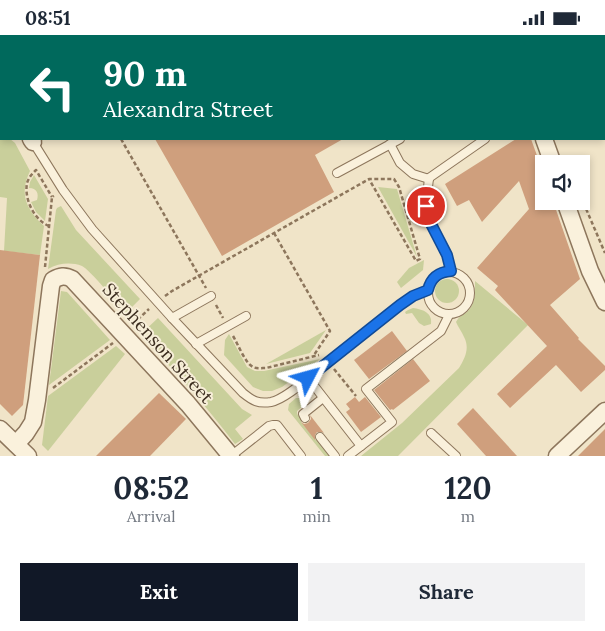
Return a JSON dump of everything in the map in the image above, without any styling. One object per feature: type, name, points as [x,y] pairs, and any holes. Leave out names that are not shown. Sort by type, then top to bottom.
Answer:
[{"type":"street","points":[[544,140],[550,155]]},
{"type":"street","points":[[569,210],[590,271],[605,302]]},
{"type":"street","name":"Stephenson Street","points":[[51,286],[53,280],[59,277],[67,276],[72,279],[188,404],[231,456]]},
{"type":"street","points":[[16,444],[26,433],[32,422],[37,399],[51,286]]},
{"type":"street","points":[[558,456],[605,411]]},
{"type":"street","points":[[0,429],[28,456]]},
{"type":"lane","points":[[337,173],[398,140]]},
{"type":"lane","points":[[32,141],[63,190],[92,229],[196,344],[252,400],[263,403],[281,398],[400,305],[413,296],[428,290]]},
{"type":"lane","points":[[451,271],[447,255],[429,220],[426,206],[429,178],[478,142]]},
{"type":"lane","points":[[390,144],[400,163],[413,173],[429,179]]},
{"type":"lane","points":[[451,271],[458,273],[464,278],[468,284],[470,298],[462,310],[449,315],[436,311],[429,301],[428,290],[432,280],[437,275],[451,271]]},
{"type":"lane","points":[[172,318],[210,296]]},
{"type":"lane","points":[[348,456],[392,422],[366,389],[441,331],[449,315]]},
{"type":"lane","points":[[196,344],[246,316]]},
{"type":"lane","points":[[308,378],[361,446]]},
{"type":"lane","points":[[305,418],[302,414],[323,398]]},
{"type":"lane","points":[[231,456],[269,426],[273,425],[277,425],[301,456]]},
{"type":"lane","points":[[430,433],[456,456]]},
{"type":"lane","points":[[320,437],[335,456]]},
{"type":"path","points":[[122,140],[248,363],[253,367],[266,368],[322,354],[358,398]]},
{"type":"path","points":[[49,226],[36,216],[28,199],[30,175],[36,169],[52,198],[44,273],[51,286]]},
{"type":"path","points":[[37,399],[113,343],[158,301],[172,291],[369,179],[394,179],[399,187],[420,259],[416,261],[369,179]]},
{"type":"path","points":[[52,198],[63,190]]},
{"type":"path","points":[[587,210],[605,253]]},
{"type":"path","points":[[274,233],[330,331],[313,356]]},
{"type":"green space","points":[[0,140],[11,140],[15,143],[30,171],[25,187],[26,201],[44,226],[40,255],[4,251],[7,198],[0,197]]},
{"type":"green space","points":[[34,175],[48,199],[45,221],[36,212],[31,202],[38,198],[36,190],[29,188]]},
{"type":"green space","points":[[378,187],[397,189],[417,257]]},
{"type":"green space","points":[[61,206],[76,230],[140,299],[126,313],[82,266],[65,264],[56,265],[48,269],[56,210]]},
{"type":"green space","points":[[424,260],[423,270],[401,288],[397,282],[409,268]]},
{"type":"green space","points":[[447,279],[452,280],[458,286],[458,296],[452,302],[447,303],[442,302],[436,296],[435,291],[436,286],[442,280]]},
{"type":"green space","points":[[475,281],[528,325],[398,456],[361,456],[402,423],[459,368],[465,357],[467,345],[456,322],[468,311],[472,304]]},
{"type":"green space","points":[[61,291],[67,292],[110,340],[49,385]]},
{"type":"green space","points":[[413,308],[429,314],[431,324],[424,326],[419,323],[412,313],[406,314],[405,312]]},
{"type":"green space","points":[[158,318],[242,409],[252,415],[235,429],[243,439],[235,444],[189,388],[140,335]]},
{"type":"green space","points":[[326,330],[310,353],[266,364]]},
{"type":"green space","points":[[229,334],[247,367],[255,371],[264,371],[320,359],[282,387],[272,391],[263,391],[253,387],[224,355],[225,340]]},
{"type":"green space","points":[[116,346],[125,354],[48,451],[42,445],[48,396]]},
{"type":"green space","points":[[296,398],[301,398],[304,401],[303,406],[297,411],[297,414],[303,419],[301,422],[331,456],[325,456],[288,410],[289,404]]},
{"type":"building","points":[[156,140],[341,140],[315,155],[334,192],[222,256]]},
{"type":"building","points":[[514,140],[531,140],[537,155],[535,155],[535,210],[556,210],[580,279],[550,305],[578,339],[605,366],[605,370],[581,392],[556,365],[510,408],[497,394],[547,346],[495,290],[498,286],[477,268],[529,209],[519,181],[482,222],[469,200],[457,206],[445,184]]},
{"type":"building","points":[[0,250],[40,255],[23,405],[12,416],[0,404]]},
{"type":"building","points":[[392,331],[407,351],[369,379],[354,360]]},
{"type":"building","points":[[413,359],[430,381],[393,410],[390,410],[374,390]]},
{"type":"building","points":[[159,393],[186,419],[150,456],[96,456]]},
{"type":"building","points":[[355,397],[359,402],[365,397],[381,417],[361,432],[346,412],[350,409],[346,404]]},
{"type":"building","points":[[473,408],[517,456],[486,456],[457,424]]},
{"type":"building","points":[[310,415],[324,433],[317,432],[315,440],[301,422],[304,424],[308,423],[311,419]]},
{"type":"building","points":[[605,429],[605,456],[578,456]]},
{"type":"route","points":[[308,378],[400,305],[413,296],[428,290],[428,286],[437,275],[451,271],[447,255],[429,220],[426,206]]}]
